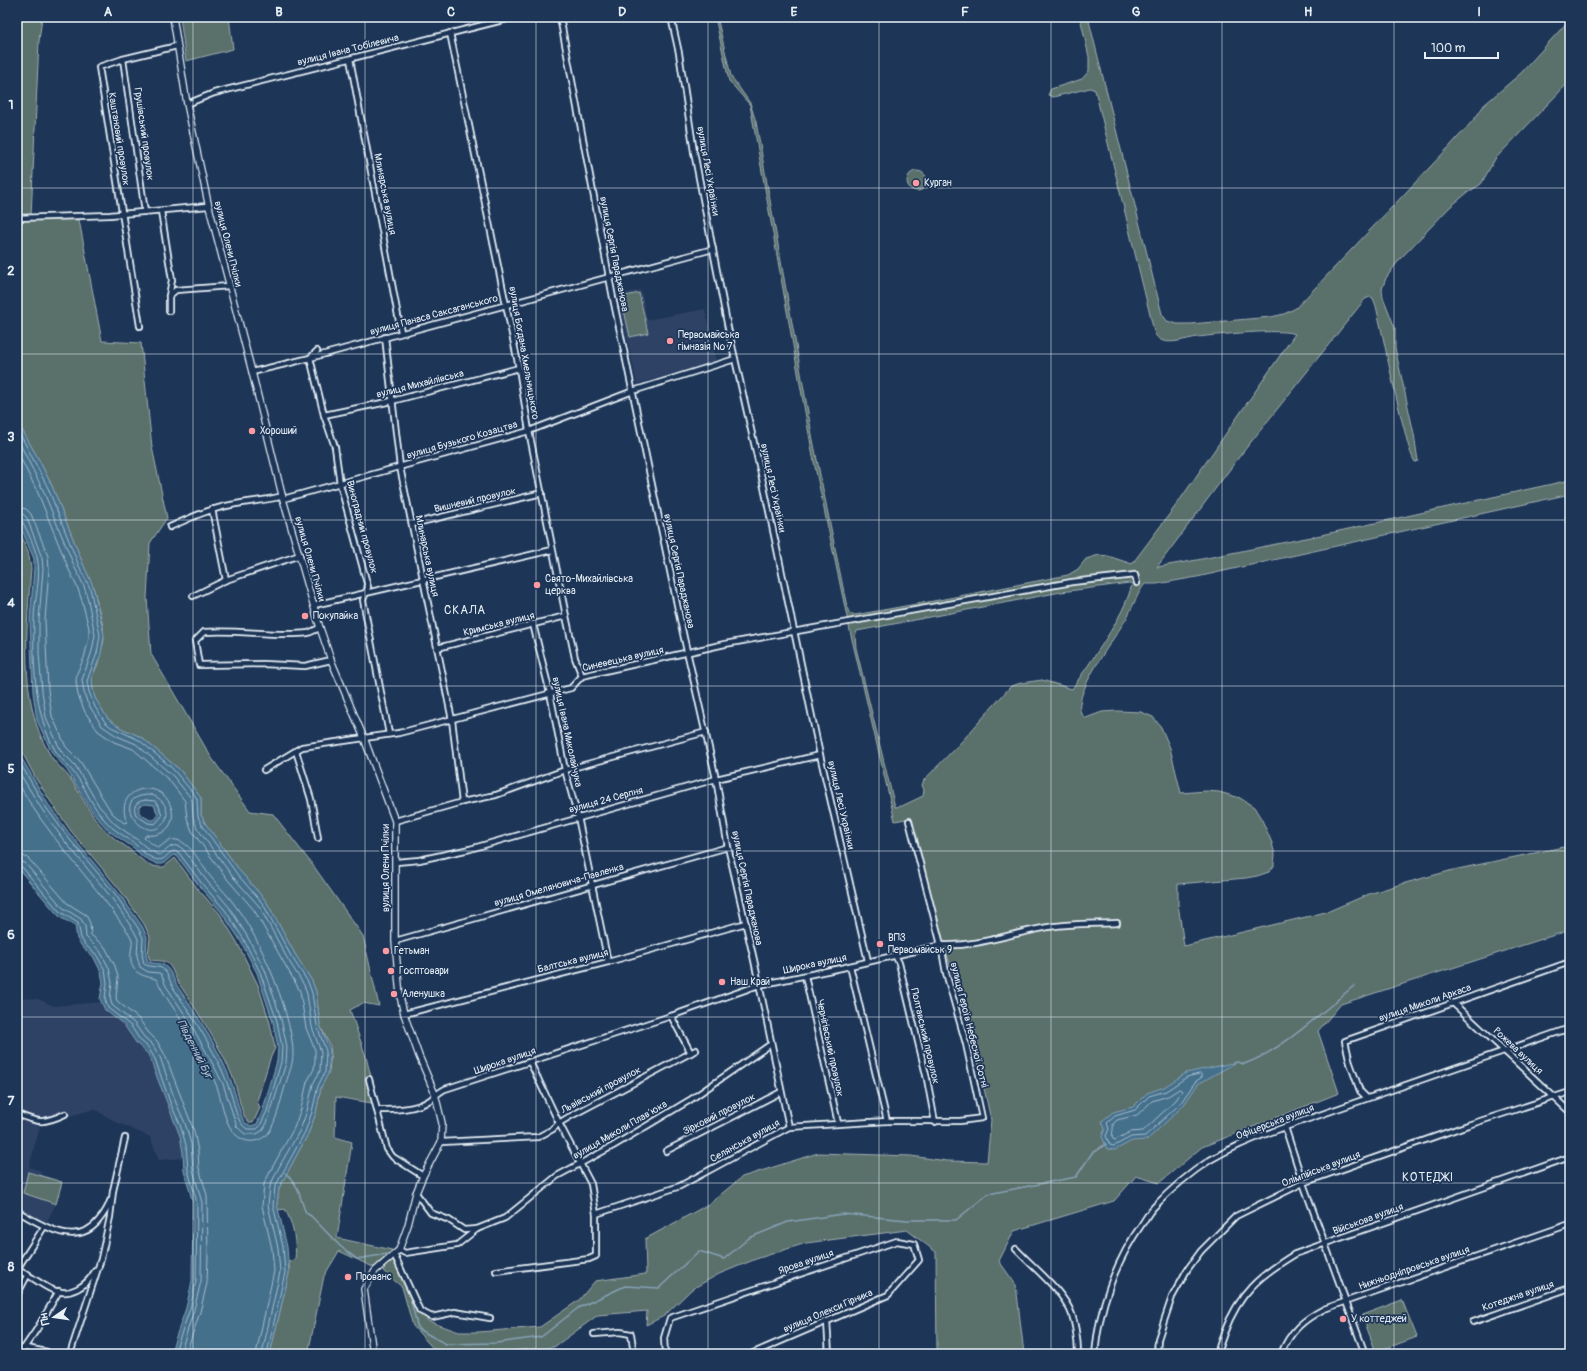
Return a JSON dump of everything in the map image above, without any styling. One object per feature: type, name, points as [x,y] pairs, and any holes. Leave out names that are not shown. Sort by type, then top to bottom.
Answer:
[{"type":"street","name":"вулиця Олени Пчілки","points":[[173,17],[187,104],[208,206],[283,497],[320,628],[331,660],[364,738],[396,821],[395,941],[398,979],[404,1014],[435,1094],[442,1123],[441,1142],[416,1193],[408,1225],[399,1250]]},
{"type":"street","name":"вулиця Івана Тобілевича","points":[[187,104],[214,93],[515,17]]},
{"type":"street","name":"вулиця Сергія Параджанова","points":[[560,17],[633,392],[716,779],[728,847],[746,923],[788,1128]]},
{"type":"street","name":"вулиця Лесі Українки","points":[[671,17],[680,53],[694,152],[735,359],[764,487],[820,756],[868,961]]},
{"type":"street","name":"вулиця Богдана Хмельницького","points":[[450,33],[520,368],[529,431],[552,550],[575,658],[582,676]]},
{"type":"street","points":[[123,59],[177,46]]},
{"type":"street","name":"Каштановий провулок","points":[[123,59],[99,67],[121,214],[140,326]]},
{"type":"street","name":"Грушівський провулок","points":[[123,59],[145,212]]},
{"type":"street","name":"Млинарська вулиця","points":[[350,59],[401,332]]},
{"type":"street","points":[[17,218],[121,214],[208,206]]},
{"type":"street","points":[[161,211],[172,280],[168,296],[169,312]]},
{"type":"street","name":"вулиця Панаса Саксаганського","points":[[252,372],[610,278],[713,249]]},
{"type":"street","points":[[168,296],[176,290],[229,286]]},
{"type":"street","name":"Млинарська вулиця","points":[[385,337],[400,467],[452,720],[462,802]]},
{"type":"street","points":[[310,358],[317,351]]},
{"type":"street","name":"Виноградний провулок","points":[[310,358],[324,416],[335,447],[340,484],[368,587],[363,600],[389,734]]},
{"type":"street","name":"вулиця Бузького Козацтва","points":[[283,497],[340,484],[529,431],[633,392],[735,359]]},
{"type":"street","name":"вулиця Михайлівська","points":[[324,416],[392,401],[520,368]]},
{"type":"street","name":"Вишневий провулок","points":[[412,524],[542,493]]},
{"type":"street","points":[[170,527],[212,509],[233,504],[283,497]]},
{"type":"street","points":[[212,509],[226,580]]},
{"type":"street","points":[[314,606],[552,550]]},
{"type":"street","points":[[193,596],[226,580],[300,555]]},
{"type":"street","name":"Синевецька вулиця","points":[[264,770],[302,747],[399,733],[571,688],[582,676],[688,654],[725,644],[822,628],[1072,582],[1135,575],[1137,583]]},
{"type":"street","name":"Кримська вулиця","points":[[437,648],[566,616]]},
{"type":"street","name":"вулиця Івана Миколайчука","points":[[533,624],[550,693],[565,770],[578,817],[608,962]]},
{"type":"street","points":[[320,628],[310,633],[204,632],[195,641],[199,665],[263,664],[305,666],[331,660]]},
{"type":"street","points":[[396,821],[462,802],[496,795],[565,770],[706,732]]},
{"type":"street","points":[[296,751],[311,799],[318,838]]},
{"type":"street","name":"вулиця 24 Серпня","points":[[396,862],[419,860],[470,849],[578,817],[716,779],[820,756]]},
{"type":"street","name":"вулиця Героїв Небесної Сотні","points":[[909,821],[941,945],[946,973],[966,1044],[982,1118]]},
{"type":"street","name":"вулиця Омеляновича-Павленка","points":[[395,941],[728,847]]},
{"type":"street","name":"Балтська вулиця","points":[[404,1014],[608,962],[746,923]]},
{"type":"street","name":"Широка вулиця","points":[[377,1110],[400,1110],[421,1104],[430,1100],[435,1094],[445,1090],[671,1016],[759,985],[941,945],[954,946],[982,942],[1044,927],[1117,923]]},
{"type":"street","name":"Полтавський провулок","points":[[895,955],[899,963],[927,1079],[935,1122]]},
{"type":"street","name":"вулиця Миколи Аркаса","points":[[1367,1098],[1360,1091],[1344,1041],[1570,962]]},
{"type":"street","points":[[850,966],[887,1121]]},
{"type":"street","name":"Чернігівський провулок","points":[[805,976],[838,1124]]},
{"type":"street","name":"Рожева вулиця","points":[[1453,1003],[1570,1112]]},
{"type":"street","points":[[671,1016],[691,1053]]},
{"type":"street","name":"Офіцерська вулиця","points":[[1095,1354],[1097,1337],[1107,1292],[1122,1256],[1153,1208],[1183,1179],[1211,1160],[1245,1142],[1570,1028]]},
{"type":"street","name":"вулиця Миколи Плавʼюка","points":[[399,1250],[405,1253],[457,1245],[477,1229],[505,1218],[557,1176],[613,1146],[690,1100],[771,1044]]},
{"type":"street","name":"Львівський провулок","points":[[441,1142],[538,1137],[553,1129],[559,1123],[696,1050]]},
{"type":"street","points":[[496,1271],[589,1259],[596,1256],[596,1214],[591,1184],[559,1123],[530,1062]]},
{"type":"street","points":[[369,1079],[387,1148],[393,1157],[423,1176]]},
{"type":"street","name":"Зірковий провулок","points":[[666,1151],[781,1092]]},
{"type":"street","name":"Олімпійська вулиця","points":[[1157,1354],[1158,1340],[1172,1297],[1187,1270],[1201,1251],[1236,1216],[1303,1183],[1468,1125],[1570,1092]]},
{"type":"street","points":[[17,1114],[36,1122],[50,1121],[65,1114]]},
{"type":"street","name":"Селянська вулиця","points":[[596,1214],[680,1186],[788,1128],[887,1121],[935,1122],[976,1120],[982,1118]]},
{"type":"street","points":[[1285,1127],[1303,1183],[1365,1354]]},
{"type":"street","points":[[70,1354],[101,1259],[124,1138]]},
{"type":"street","name":"Військова вулиця","points":[[1218,1354],[1227,1326],[1236,1306],[1258,1279],[1295,1254],[1570,1157]]},
{"type":"street","points":[[17,1211],[44,1227],[62,1233],[87,1231],[94,1226],[102,1216],[108,1206],[113,1191]]},
{"type":"street","points":[[416,1193],[430,1212],[450,1220],[464,1230],[477,1229]]},
{"type":"street","name":"Нижньодніпровська вулиця","points":[[1281,1354],[1296,1329],[1308,1318],[1324,1309],[1570,1224]]},
{"type":"street","points":[[44,1227],[17,1269],[28,1274],[53,1290],[68,1292],[82,1287],[93,1274],[101,1259]]},
{"type":"street","name":"Ярова вулиця","points":[[665,1354],[664,1338],[670,1318],[897,1241],[914,1244],[919,1260],[905,1274]]},
{"type":"street","points":[[1016,1249],[1057,1291],[1068,1306],[1071,1312],[1076,1335],[1078,1354]]},
{"type":"street","points":[[373,1354],[364,1289],[375,1271],[399,1250]]},
{"type":"street","points":[[394,1254],[420,1311],[432,1317],[455,1312],[490,1318]]},
{"type":"street","points":[[17,1295],[28,1274]]},
{"type":"street","name":"вулиця Олекси Гірника","points":[[750,1354],[888,1295],[905,1274]]},
{"type":"street","name":"Котеджна вулиця","points":[[1473,1322],[1570,1288]]},
{"type":"street","points":[[24,1348],[38,1329],[59,1291]]},
{"type":"street","points":[[827,1321],[829,1354]]},
{"type":"street","points":[[594,1334],[620,1332],[631,1334],[634,1354]]},
{"type":"street","points":[[17,1350],[26,1348],[47,1352],[47,1354]]},
{"type":"shaded area","name":"Первомайська гімназія № 7","points":[[641,290],[647,320],[705,309],[716,361],[637,384],[618,295]]},
{"type":"shaded area","points":[[17,998],[38,999],[54,1006],[102,1002],[106,1012],[128,1029],[152,1061],[168,1106],[177,1126],[184,1158],[159,1160],[150,1137],[116,1122],[94,1109],[40,1125],[17,1115]]},
{"type":"shaded area","points":[[17,1116],[40,1126],[29,1167],[41,1171],[40,1175],[62,1182],[56,1204],[44,1227],[17,1211]]},
{"type":"green space","points":[[17,17],[42,17],[39,41],[31,216],[79,220],[102,341],[141,343],[152,447],[167,518],[150,543],[147,598],[151,654],[211,757],[250,811],[273,814],[315,868],[363,936],[379,1006],[363,1003],[350,1010],[366,1057],[378,1104],[336,1097],[335,1137],[352,1142],[337,1238],[393,1251],[375,1268],[339,1251],[324,1276],[308,1354],[270,1354],[289,1273],[289,1261],[295,1260],[295,1240],[290,1221],[285,1209],[278,1210],[277,1204],[279,1188],[308,1134],[316,1113],[321,1087],[329,1071],[331,1055],[330,1046],[320,1025],[316,992],[312,981],[295,954],[266,901],[240,871],[205,823],[201,815],[201,798],[180,770],[141,737],[121,728],[108,719],[95,698],[92,677],[98,664],[104,640],[103,626],[93,586],[52,486],[17,421]]},
{"type":"green space","points":[[180,17],[229,17],[233,49],[186,61]]},
{"type":"green space","points":[[715,17],[717,17],[731,76],[750,103],[756,122],[813,440],[847,607],[849,613],[855,615],[1068,575],[1078,569],[1086,559],[1099,555],[1108,556],[1132,564],[1177,504],[1295,334],[1288,332],[1248,332],[1198,337],[1173,342],[1163,341],[1156,336],[1153,329],[1095,90],[1090,88],[1053,97],[1048,95],[1051,89],[1082,79],[1089,71],[1089,57],[1080,17],[1088,17],[1162,314],[1167,321],[1177,324],[1271,317],[1284,314],[1296,308],[1450,146],[1476,117],[1484,105],[1521,73],[1570,19],[1570,81],[1495,159],[1481,184],[1450,207],[1399,260],[1386,278],[1382,289],[1383,297],[1395,328],[1395,348],[1414,434],[1418,461],[1415,462],[1409,447],[1376,306],[1373,298],[1370,297],[1365,299],[1239,457],[1157,567],[1321,535],[1570,480],[1570,494],[1197,577],[1157,584],[1145,584],[1126,619],[1094,670],[1081,700],[1080,711],[1086,718],[1102,712],[1117,711],[1141,712],[1153,717],[1161,727],[1170,748],[1181,793],[1206,791],[1219,792],[1240,798],[1254,807],[1262,820],[1272,843],[1275,855],[1274,866],[1269,872],[1246,878],[1178,884],[1178,904],[1184,946],[1329,911],[1369,894],[1453,870],[1563,847],[1570,847],[1570,930],[1341,1004],[1318,1031],[1339,1093],[1202,1147],[1159,1183],[1136,1176],[1114,1201],[1014,1231],[999,1261],[1016,1285],[1024,1354],[937,1354],[936,1252],[907,1230],[806,1243],[756,1259],[719,1274],[692,1289],[664,1316],[646,1325],[647,1311],[598,1315],[554,1347],[517,1350],[498,1354],[438,1354],[413,1326],[402,1287],[383,1271],[387,1263],[396,1257],[418,1309],[428,1321],[459,1332],[479,1332],[540,1327],[579,1300],[595,1281],[646,1274],[645,1239],[709,1204],[742,1177],[818,1153],[911,1156],[947,1161],[987,1162],[991,1120],[971,1030],[943,943],[910,818],[895,821],[850,631],[814,462],[750,105],[729,81]],"holes":[[[1129,583],[1132,584],[1128,597],[1115,625],[1072,689],[1042,680],[1011,686],[963,740],[924,780],[922,785],[924,790],[923,796],[902,806],[895,807],[856,648],[855,636],[857,631],[1061,592]]]},
{"type":"green space","points":[[917,171],[924,174],[927,181],[924,188],[917,191],[910,188],[907,181],[910,174]]},
{"type":"green space","points":[[639,293],[648,333],[630,337],[621,297]]},
{"type":"green space","points":[[17,525],[28,551],[31,568],[27,663],[33,710],[39,732],[51,757],[72,781],[94,817],[100,824],[115,839],[152,866],[164,867],[175,858],[198,889],[220,914],[237,942],[258,985],[270,1023],[275,1048],[257,1101],[260,1108],[253,1123],[249,1123],[246,1120],[234,1080],[222,1054],[178,982],[171,967],[165,962],[150,960],[148,955],[150,937],[144,924],[120,890],[71,831],[35,777],[17,742],[17,610],[22,607],[17,592],[21,574],[17,571]]},
{"type":"green space","points":[[28,1172],[62,1182],[56,1204],[23,1193]]},
{"type":"green space","points":[[1402,1300],[1417,1337],[1376,1352],[1362,1315]]},
{"type":"water","name":"Південний Буг","points":[[17,421],[52,486],[93,586],[104,635],[101,654],[92,677],[95,698],[108,719],[121,728],[141,737],[180,770],[201,798],[201,815],[205,823],[240,871],[266,901],[295,954],[312,981],[316,992],[320,1025],[330,1051],[328,1074],[321,1087],[316,1113],[308,1134],[279,1188],[277,1204],[287,1247],[289,1273],[270,1354],[170,1354],[186,1308],[192,1281],[193,1203],[184,1171],[180,1136],[148,1054],[137,1044],[124,1025],[105,1010],[100,999],[103,983],[101,972],[93,956],[83,948],[77,939],[75,925],[61,918],[56,913],[17,867],[17,750],[48,804],[69,833],[118,892],[142,926],[147,937],[146,955],[148,962],[163,965],[169,970],[178,987],[207,1032],[226,1068],[244,1122],[251,1126],[257,1124],[277,1061],[278,1048],[273,1022],[257,973],[240,940],[222,913],[177,856],[173,855],[163,864],[157,864],[143,857],[134,848],[109,831],[92,811],[67,770],[51,751],[37,720],[33,692],[30,620],[34,559],[17,518]],"holes":[[[146,804],[154,805],[158,815],[154,820],[150,820],[139,813],[139,806]]]},
{"type":"water","points":[[1237,1062],[1198,1084],[1183,1106],[1147,1140],[1132,1141],[1115,1150],[1107,1149],[1102,1136],[1105,1129],[1102,1121],[1113,1112],[1133,1107],[1147,1093],[1164,1087],[1186,1073]]},
{"type":"waterway","points":[[1237,1062],[1244,1064],[1259,1058],[1288,1040],[1355,985]]},
{"type":"waterway","points":[[395,1262],[409,1293],[418,1329],[446,1344],[496,1343],[541,1337],[578,1308],[625,1286],[659,1288],[699,1251],[724,1259],[749,1238],[788,1222],[843,1214],[907,1220],[956,1220],[988,1194],[1076,1177],[1092,1153],[1106,1144]]},
{"type":"waterway","points":[[285,1173],[294,1182],[306,1213],[311,1216],[340,1246],[357,1259],[387,1254]]},
{"type":"place","name":"Курган","points":[[916,183]]},
{"type":"place","name":"Первомайська гімназія № 7","points":[[670,341]]},
{"type":"place","name":"Хороший","points":[[252,431]]},
{"type":"place","name":"Свято-Михайлівська церква","points":[[537,585]]},
{"type":"place","name":"Покупайка","points":[[305,616]]},
{"type":"place","name":"ВПЗ Первомайськ 9","points":[[880,944]]},
{"type":"place","name":"Гетьман","points":[[386,951]]},
{"type":"place","name":"Госптовари","points":[[391,971]]},
{"type":"place","name":"Наш Край","points":[[722,982]]},
{"type":"place","name":"Аленушка","points":[[394,994]]},
{"type":"place","name":"Прованс","points":[[348,1277]]},
{"type":"place","name":"У коттеджей","points":[[1343,1319]]},
{"type":"district","name":"СКАЛА","points":[[465,610]]},
{"type":"district","name":"КОТЕДЖІ","points":[[1428,1177]]}]
